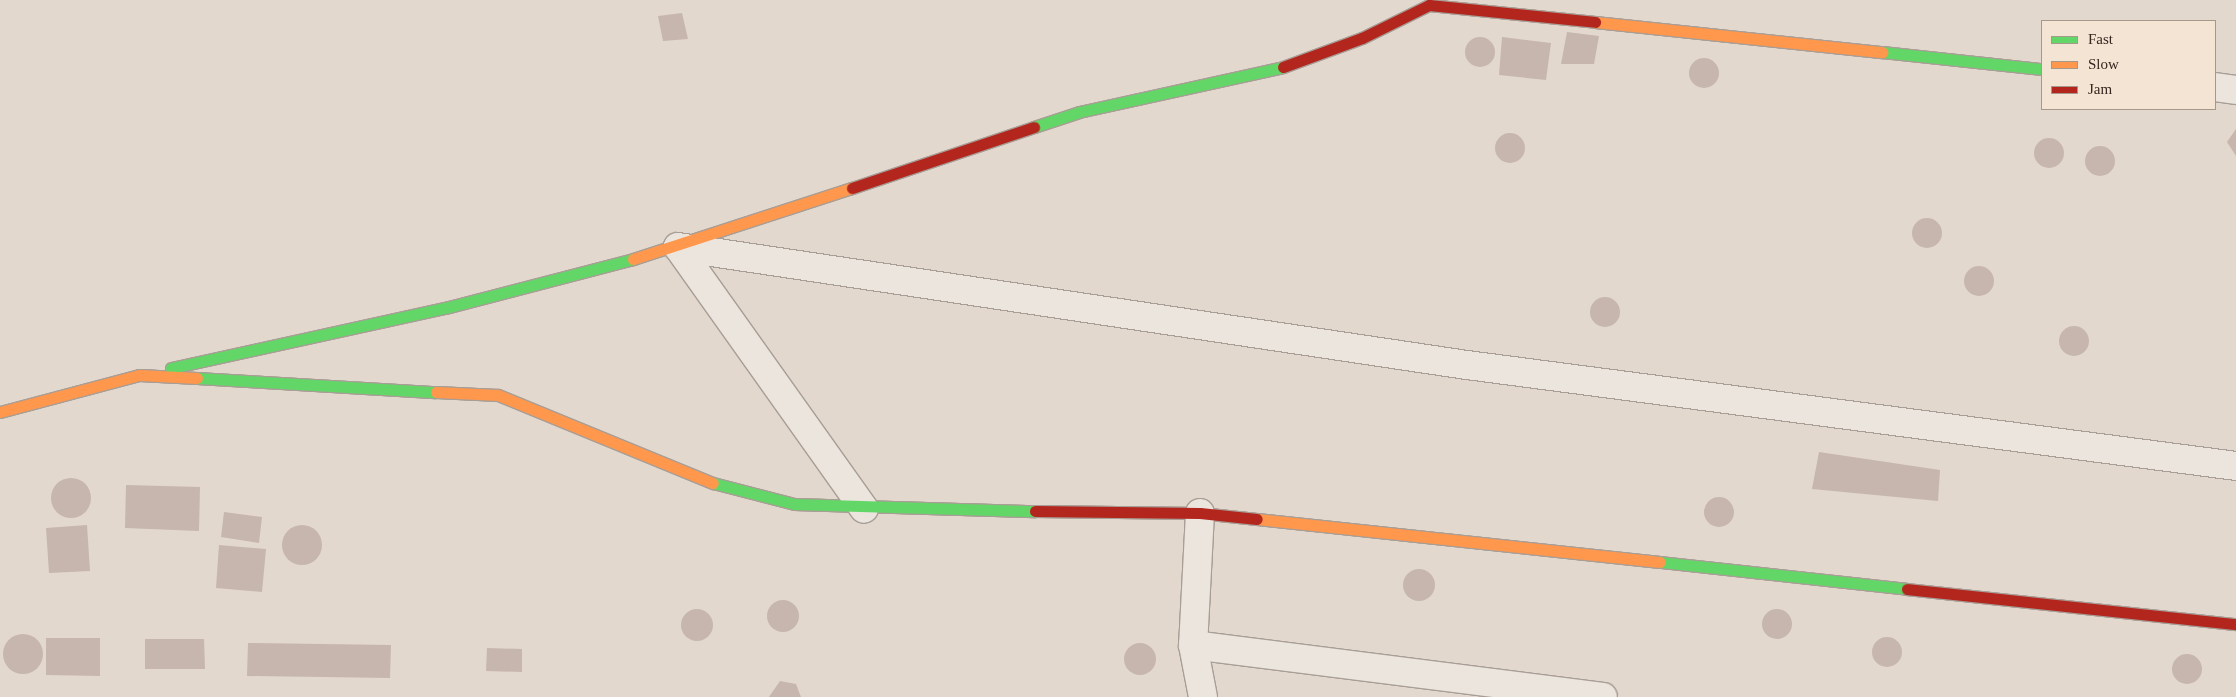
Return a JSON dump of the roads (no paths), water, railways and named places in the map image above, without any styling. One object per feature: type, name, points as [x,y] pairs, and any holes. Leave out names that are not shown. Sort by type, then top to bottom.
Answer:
[{"type":"street","points":[[0,412],[139,375],[449,307],[678,247],[1079,112],[1285,66],[1362,38],[1429,5],[2041,69]]},
{"type":"street","points":[[2216,88],[2236,90]]},
{"type":"street","points":[[678,247],[1457,363],[2236,466]]},
{"type":"street","points":[[678,247],[864,510]]},
{"type":"street","points":[[139,375],[498,395],[726,489],[794,504],[864,510],[1200,513],[2236,624]]},
{"type":"street","points":[[1200,513],[1193,645],[1203,697]]},
{"type":"street","points":[[1193,645],[1603,697]]}]
